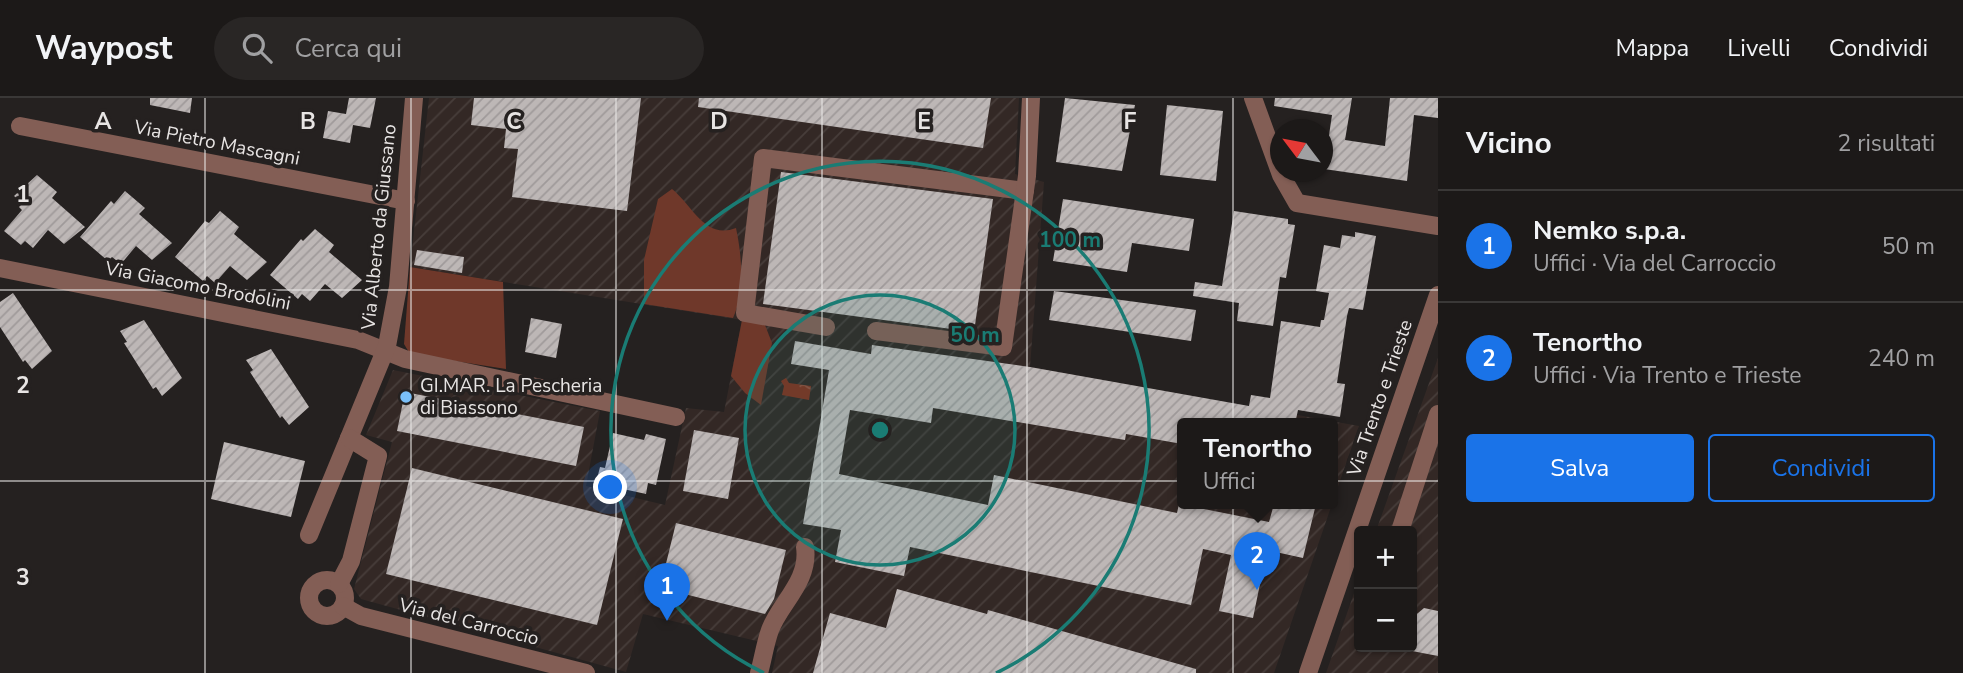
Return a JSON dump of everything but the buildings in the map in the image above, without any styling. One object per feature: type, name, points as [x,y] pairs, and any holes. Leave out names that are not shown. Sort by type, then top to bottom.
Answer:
[{"type":"street","name":"Via Alberto da Giussano","points":[[309,535],[385,351],[398,287],[414,98]]},
{"type":"street","points":[[876,331],[1003,347],[1025,191],[1031,98]]},
{"type":"street","points":[[1253,98],[1281,176],[1297,203],[1438,226]]},
{"type":"street","name":"Via Pietro Mascagni","points":[[20,125],[406,201]]},
{"type":"street","points":[[826,327],[744,313],[763,158],[1025,191]]},
{"type":"street","name":"Via Giacomo Brodolini","points":[[0,268],[358,340],[405,359],[676,417]]},
{"type":"street","name":"Via Trento e Trieste","points":[[1361,526],[1431,337],[1438,295]]},
{"type":"street","points":[[1402,526],[1438,414]]},
{"type":"street","points":[[339,584],[351,561],[378,456],[349,438]]},
{"type":"street","name":"Via Trento e Trieste","points":[[1308,673],[1354,545]]},
{"type":"street","points":[[760,673],[771,628],[791,599],[807,558],[805,547]]},
{"type":"street","points":[[322,581],[339,584],[345,595],[343,606],[335,614],[323,616],[313,610],[309,599],[313,587],[322,581]]},
{"type":"street","name":"Via del Carroccio","points":[[343,606],[360,616],[586,673]]},
{"type":"shaded area","points":[[429,98],[1019,98],[1015,174],[1044,182],[1030,367],[1314,418],[1177,418],[1177,509],[1330,509],[1274,673],[772,673],[778,646],[643,614],[626,672],[361,599],[354,589],[392,442],[366,435],[393,370],[600,411],[586,486],[665,505],[686,408],[724,412],[742,320],[410,267]]},
{"type":"shaded area","points":[[672,189],[708,225],[725,230],[736,228],[741,274],[737,308],[733,318],[644,304],[644,260],[658,199]]},
{"type":"shaded area","points":[[410,267],[503,282],[506,369],[410,354],[404,344]]},
{"type":"shaded area","points":[[742,320],[765,325],[772,343],[761,405],[745,393],[731,376]]},
{"type":"shaded area","points":[[1438,358],[1438,673],[1326,673],[1354,593],[1354,652],[1417,652],[1417,526],[1378,526]]},
{"type":"shaded area","points":[[1338,422],[1359,426],[1338,487]]},
{"type":"water","points":[[786,378],[789,383],[811,386],[809,400],[782,395],[784,386],[781,381]]},
{"type":"place","name":"GI.MAR. La Pescheria di Biassono","points":[[406,397]]},
{"type":"place","name":"Tenortho","points":[[1257,590]]},
{"type":"place","name":"Nemko s.p.a.","points":[[667,621]]}]
